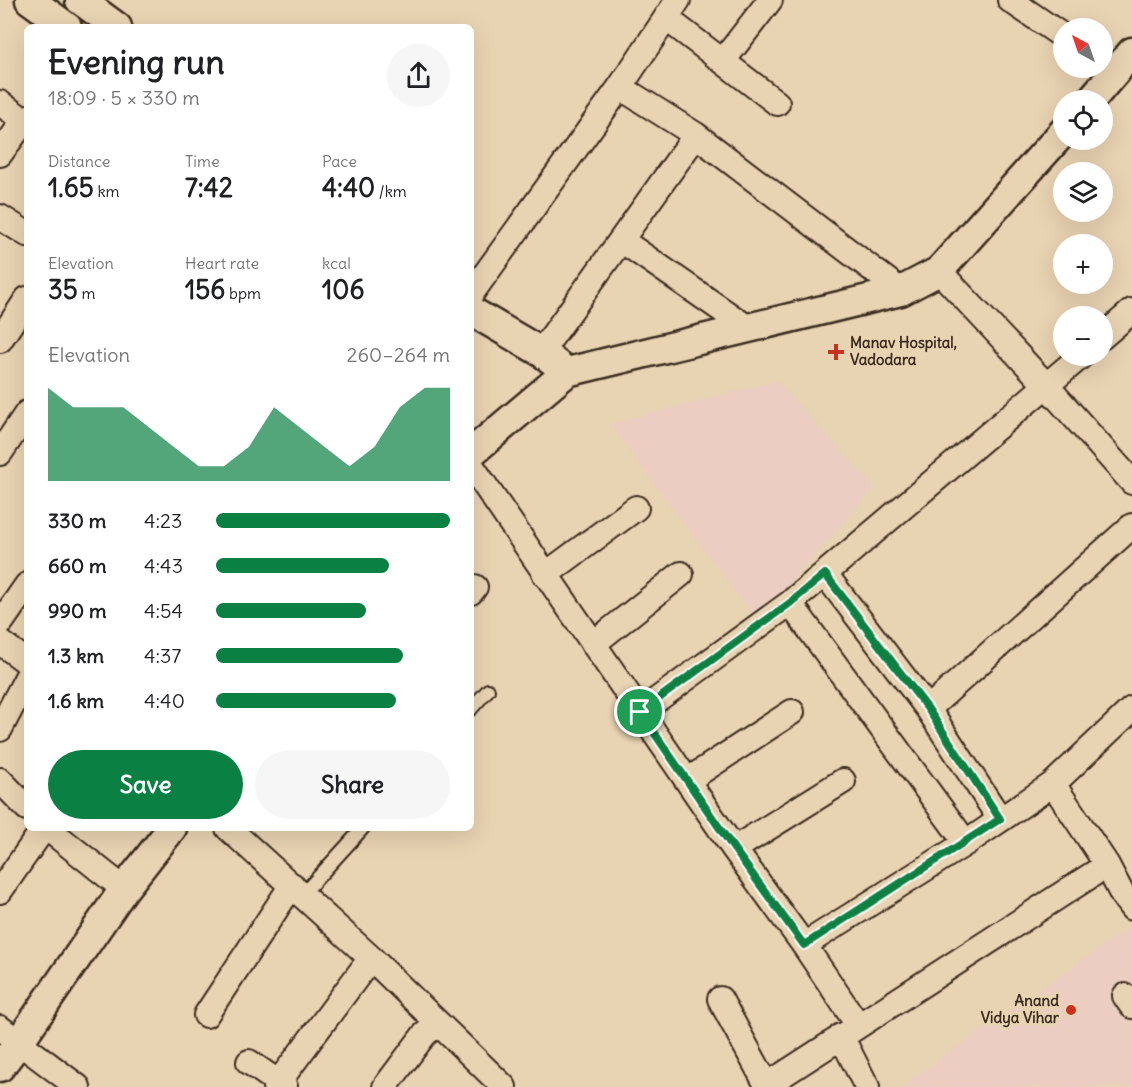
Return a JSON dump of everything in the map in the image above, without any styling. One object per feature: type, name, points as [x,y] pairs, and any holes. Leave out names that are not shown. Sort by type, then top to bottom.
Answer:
[{"type":"street","points":[[30,0],[63,24]]},
{"type":"street","points":[[80,0],[106,24]]},
{"type":"street","points":[[723,61],[770,0]]},
{"type":"street","points":[[1010,0],[1053,29]]},
{"type":"street","points":[[474,290],[620,87],[672,9],[723,61],[777,103]]},
{"type":"street","points":[[1098,90],[1117,63]]},
{"type":"street","points":[[620,87],[696,135],[901,291]]},
{"type":"street","points":[[0,103],[24,118]]},
{"type":"street","points":[[0,154],[24,122]]},
{"type":"street","points":[[541,352],[696,135]]},
{"type":"street","points":[[474,450],[567,372],[901,291],[939,271],[1053,143]]},
{"type":"street","points":[[0,217],[24,232]]},
{"type":"street","points":[[621,240],[748,328]]},
{"type":"street","points":[[939,271],[1046,385],[1132,482]]},
{"type":"street","points":[[0,340],[24,304]]},
{"type":"street","points":[[1113,327],[1132,311]]},
{"type":"street","points":[[474,313],[541,352],[567,372]]},
{"type":"street","points":[[640,712],[790,603],[1069,366]]},
{"type":"street","points":[[0,453],[24,417]]},
{"type":"street","points":[[474,469],[734,849],[804,945],[850,1031],[867,1087]]},
{"type":"street","points":[[545,575],[636,508]]},
{"type":"street","points":[[928,709],[1132,526]]},
{"type":"street","points":[[593,644],[681,574]]},
{"type":"street","points":[[825,574],[928,709],[1000,819]]},
{"type":"street","points":[[0,624],[24,589]]},
{"type":"street","points":[[790,603],[966,843]]},
{"type":"street","points":[[0,642],[24,660]]},
{"type":"street","points":[[0,729],[24,683]]},
{"type":"street","points":[[804,945],[966,843],[1053,784],[1132,709]]},
{"type":"street","points":[[687,780],[792,712]]},
{"type":"street","points":[[0,780],[24,805]]},
{"type":"street","points":[[734,849],[843,781]]},
{"type":"street","points":[[1053,784],[1129,898]]},
{"type":"street","points":[[0,891],[43,831]]},
{"type":"street","points":[[49,831],[124,889]]},
{"type":"street","points":[[0,1067],[10,1035],[170,831]]},
{"type":"street","points":[[231,831],[371,958],[504,1087]]},
{"type":"street","points":[[720,999],[768,1086],[1107,865]]},
{"type":"street","points":[[206,1015],[297,890]]},
{"type":"street","points":[[249,1062],[279,1085],[371,958]]},
{"type":"street","points":[[385,1087],[424,1035],[438,1023]]},
{"type":"street","points":[[10,1035],[78,1087]]},
{"type":"lane","points":[[474,706],[488,690]]},
{"type":"lane","points":[[297,890],[360,831]]},
{"type":"shaded area","points":[[777,381],[875,487],[757,620],[610,424]]},
{"type":"shaded area","name":"Anand Vidya Vihar","points":[[1128,928],[1132,934],[1132,1087],[904,1087],[904,1085]]},
{"type":"place","name":"Manav Hospital, Vadodara","points":[[836,352]]},
{"type":"place","name":"Anand Vidya Vihar","points":[[1071,1010]]},
{"type":"route","points":[[825,574],[928,709],[1000,819],[966,843],[804,945],[734,849],[640,712],[790,603],[825,574]]}]
